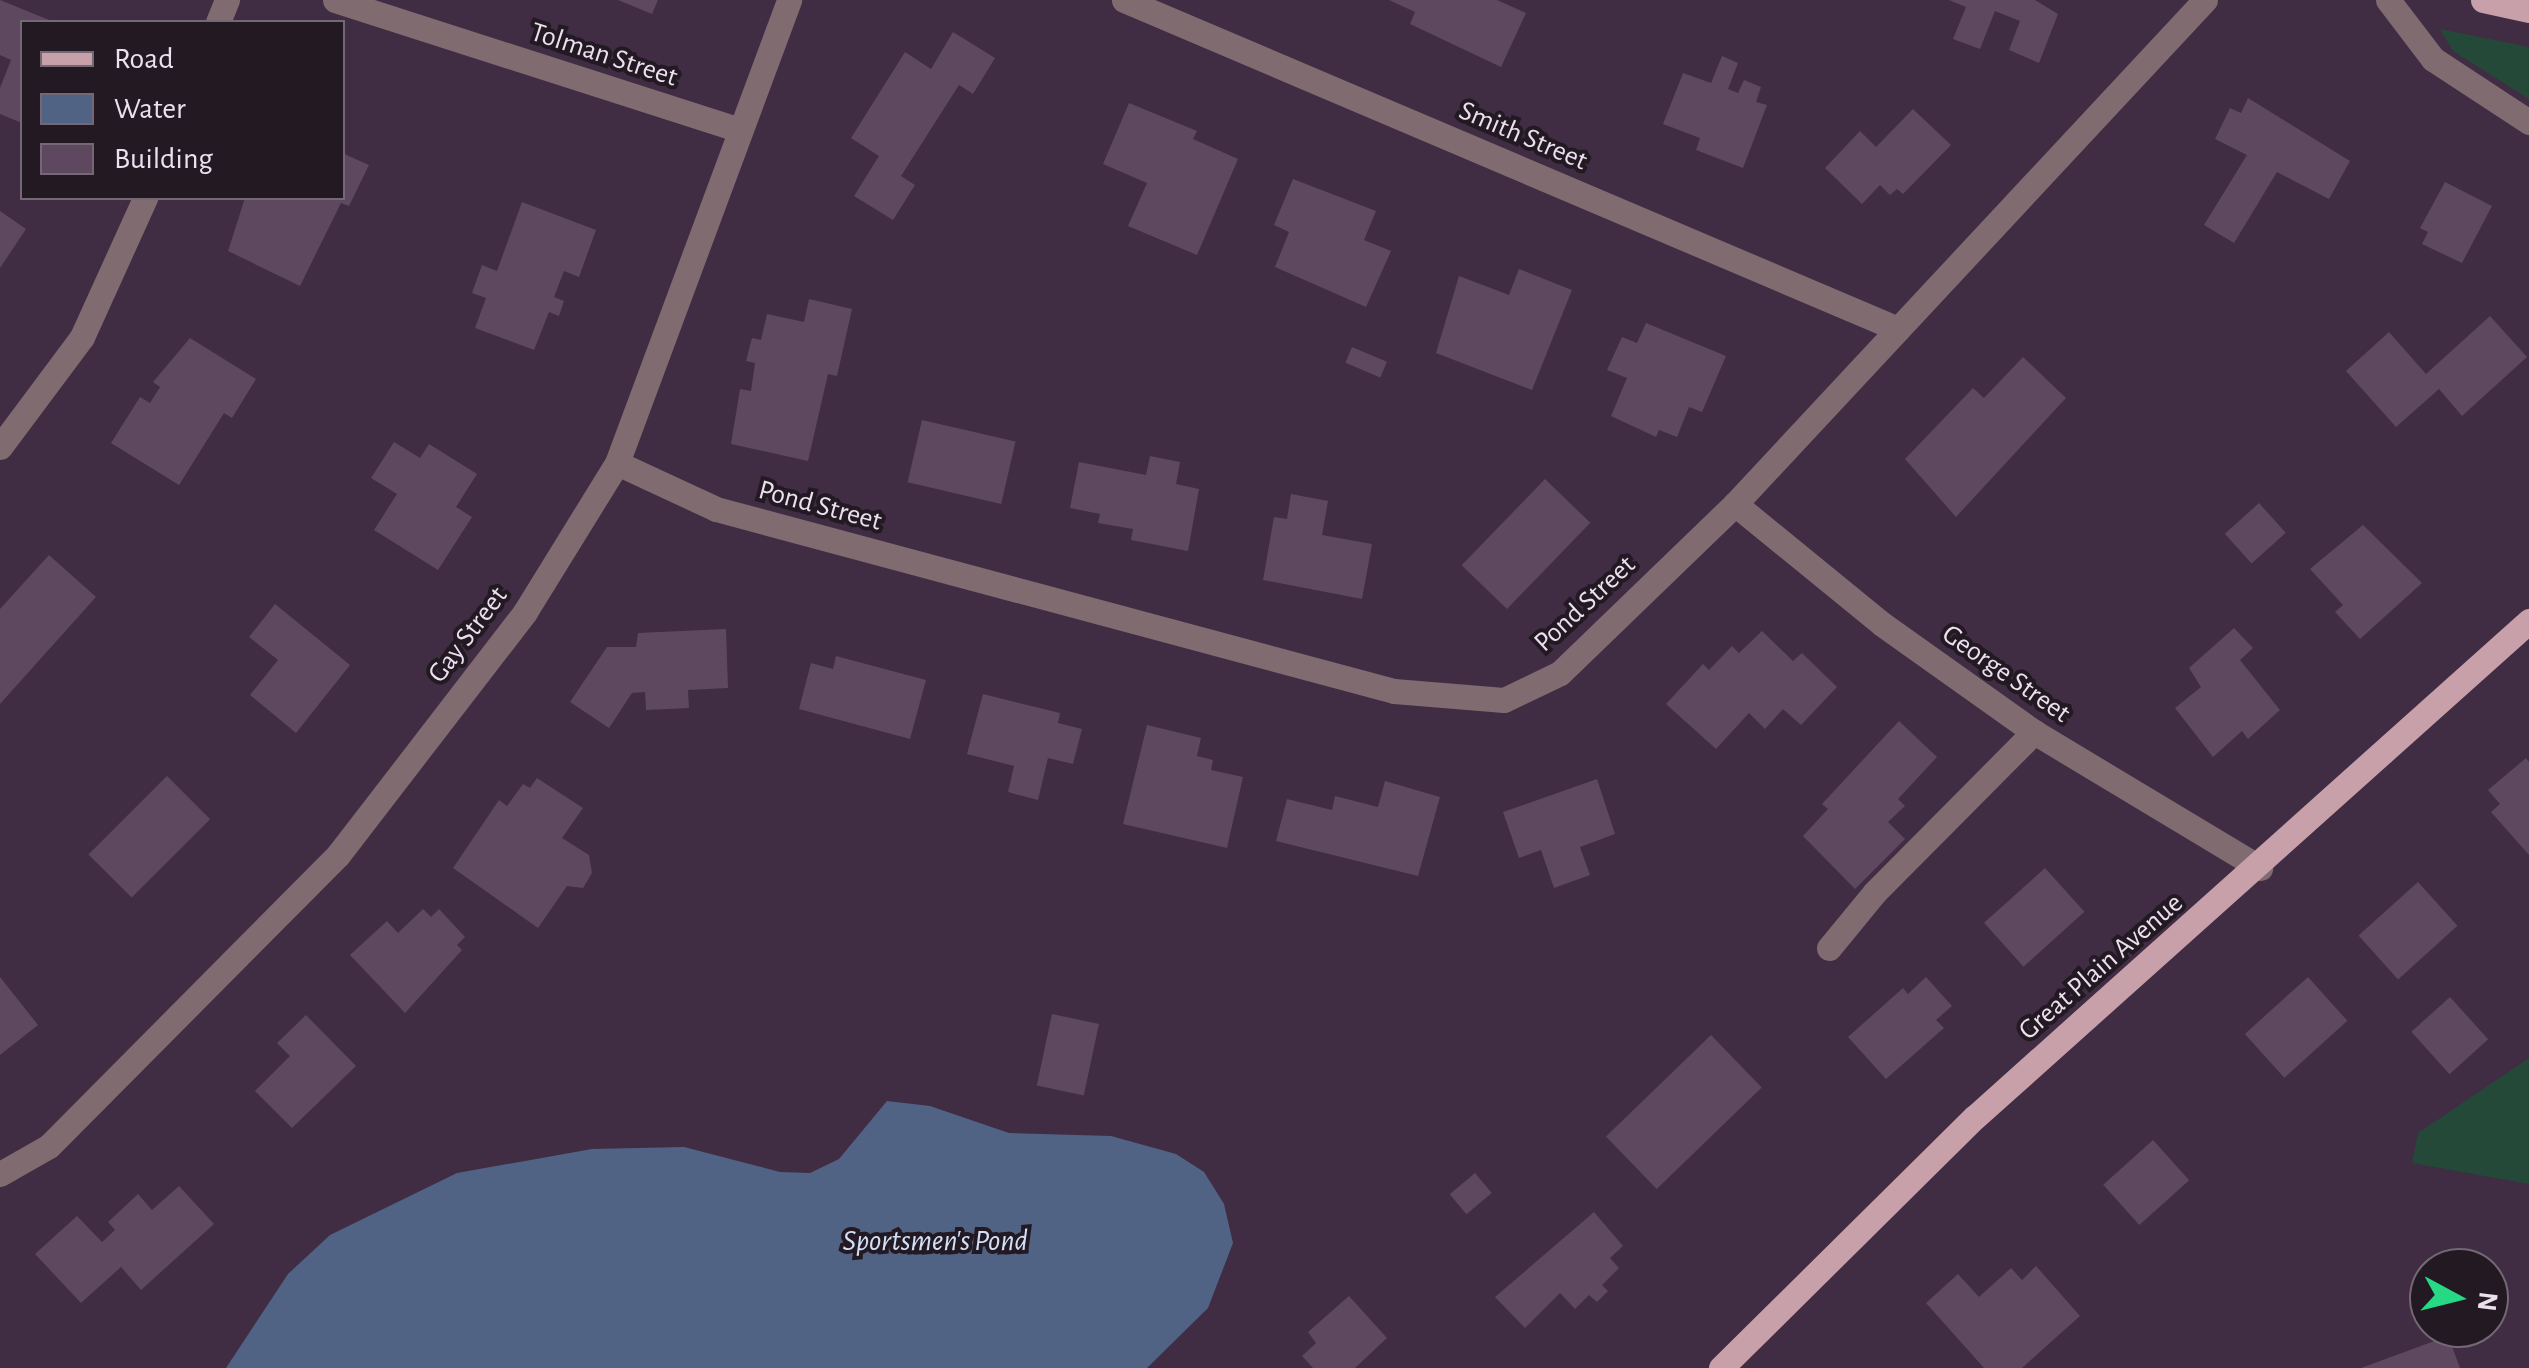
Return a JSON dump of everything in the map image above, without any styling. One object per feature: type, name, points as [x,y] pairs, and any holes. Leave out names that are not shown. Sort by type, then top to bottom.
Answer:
[{"type":"main road","points":[[2483,0],[2529,10]]},
{"type":"main road","name":"Great Plain Avenue","points":[[1722,1368],[1975,1117],[2260,868],[2529,622]]},
{"type":"street","name":"Tolman Street","points":[[336,0],[740,130]]},
{"type":"street","name":"Gay Street","points":[[0,1174],[50,1146],[338,855],[524,612],[617,464],[788,0]]},
{"type":"street","name":"Smith Street","points":[[1124,0],[1898,329]]},
{"type":"street","name":"Pond Street","points":[[617,464],[716,509],[1394,692],[1504,700],[1560,673],[1735,504],[2205,0]]},
{"type":"street","points":[[2388,0],[2439,64],[2529,122]]},
{"type":"street","points":[[0,447],[82,337],[144,200]]},
{"type":"street","name":"George Street","points":[[1735,504],[1882,624],[2034,732],[2260,868]]},
{"type":"street","points":[[1829,948],[1875,892],[2034,732]]},
{"type":"green space","points":[[2440,29],[2529,47],[2529,99],[2453,51]]},
{"type":"green space","points":[[2529,1058],[2529,1184],[2412,1163],[2418,1133]]},
{"type":"water","name":"Sportsmen's Pond","points":[[887,1101],[930,1106],[1009,1133],[1111,1136],[1176,1154],[1204,1172],[1224,1204],[1233,1243],[1208,1308],[1147,1368],[226,1368],[288,1274],[330,1235],[457,1173],[592,1149],[684,1147],[780,1172],[810,1173],[839,1159]]},
{"type":"building","points":[[0,0],[49,20],[20,20],[20,122],[0,114],[0,88],[11,60],[0,55]]},
{"type":"building","points":[[618,0],[658,0],[652,14]]},
{"type":"building","points":[[1389,0],[1497,0],[1526,13],[1501,67],[1410,24],[1415,12]]},
{"type":"building","points":[[1949,0],[2035,0],[2058,14],[2039,63],[2009,50],[2020,21],[1995,11],[1980,49],[1953,39],[1966,7]]},
{"type":"building","points":[[953,32],[995,58],[973,94],[959,85],[901,176],[915,185],[893,220],[854,196],[879,156],[851,138],[905,52],[931,69]]},
{"type":"building","points":[[1722,56],[1738,63],[1728,89],[1738,93],[1744,80],[1761,87],[1756,102],[1767,105],[1743,168],[1696,150],[1700,138],[1663,124],[1683,73],[1711,83]]},
{"type":"building","points":[[2248,98],[2350,161],[2329,199],[2277,172],[2234,243],[2204,225],[2247,155],[2215,139],[2230,108],[2241,113]]},
{"type":"building","points":[[1129,103],[1197,131],[1193,139],[1238,159],[1197,255],[1128,226],[1147,183],[1103,164]]},
{"type":"building","points":[[1913,109],[1951,145],[1903,194],[1897,189],[1890,195],[1880,185],[1862,204],[1825,168],[1860,131],[1876,147]]},
{"type":"building","points":[[345,154],[369,165],[349,206],[341,203],[300,286],[228,251],[244,200],[345,200]]},
{"type":"building","points":[[1293,179],[1376,211],[1364,240],[1391,251],[1366,307],[1275,267],[1289,232],[1274,225]]},
{"type":"building","points":[[2445,182],[2492,206],[2462,263],[2422,244],[2428,232],[2420,228]]},
{"type":"building","points":[[522,202],[596,230],[579,277],[564,271],[554,297],[564,301],[559,316],[549,312],[534,350],[475,328],[486,298],[472,293],[482,265],[497,271]]},
{"type":"building","points":[[0,211],[26,229],[0,268]]},
{"type":"building","points":[[1519,269],[1572,290],[1532,390],[1436,353],[1459,276],[1509,295]]},
{"type":"building","points":[[809,299],[852,309],[837,376],[828,374],[808,461],[731,444],[740,389],[751,391],[755,363],[746,361],[752,338],[761,340],[767,314],[804,322]]},
{"type":"building","points":[[2490,316],[2527,357],[2462,416],[2439,389],[2396,427],[2346,371],[2389,332],[2426,374]]},
{"type":"building","points":[[1646,323],[1726,356],[1702,412],[1689,407],[1677,437],[1659,430],[1656,437],[1611,416],[1627,378],[1607,370],[1622,337],[1637,343]]},
{"type":"building","points":[[190,338],[256,379],[232,418],[224,413],[179,485],[111,443],[140,397],[150,403],[160,387],[153,382]]},
{"type":"building","points":[[1352,347],[1387,362],[1380,377],[1345,363]]},
{"type":"building","points":[[2023,357],[2066,398],[1956,517],[1905,459],[1973,388],[1984,398]]},
{"type":"building","points":[[922,420],[1016,442],[1001,504],[908,482]]},
{"type":"building","points":[[394,442],[420,458],[429,444],[477,474],[456,507],[472,517],[438,570],[374,530],[397,494],[371,478]]},
{"type":"building","points":[[1150,456],[1180,462],[1176,484],[1199,489],[1188,551],[1131,540],[1133,529],[1098,523],[1100,514],[1070,508],[1079,462],[1146,475]]},
{"type":"building","points":[[1545,479],[1590,523],[1507,609],[1462,565]]},
{"type":"building","points":[[1291,494],[1328,501],[1322,535],[1372,544],[1362,599],[1263,580],[1274,517],[1287,519]]},
{"type":"building","points":[[2259,503],[2286,533],[2252,564],[2225,534]]},
{"type":"building","points":[[2363,525],[2422,583],[2360,639],[2335,612],[2343,605],[2310,569]]},
{"type":"building","points":[[49,555],[96,597],[0,704],[0,609]]},
{"type":"building","points":[[275,604],[350,665],[296,733],[250,695],[278,660],[249,637]]},
{"type":"building","points":[[2234,628],[2253,648],[2240,660],[2280,710],[2248,739],[2242,731],[2213,757],[2175,708],[2201,687],[2189,668]]},
{"type":"building","points":[[726,629],[728,688],[688,690],[689,708],[646,710],[645,692],[632,693],[609,728],[570,702],[607,647],[636,647],[638,633]]},
{"type":"building","points":[[1762,631],[1793,661],[1802,653],[1837,687],[1801,725],[1783,709],[1765,729],[1749,713],[1716,749],[1666,704],[1703,664],[1709,670],[1732,646],[1739,653]]},
{"type":"building","points":[[836,656],[926,680],[910,739],[799,709],[811,663],[833,669]]},
{"type":"building","points":[[983,694],[1060,713],[1058,723],[1082,729],[1073,764],[1048,758],[1038,800],[1008,792],[1014,766],[967,754]]},
{"type":"building","points":[[1899,721],[1937,757],[1898,799],[1905,806],[1888,822],[1905,839],[1855,889],[1803,836],[1828,809],[1822,804]]},
{"type":"building","points":[[1147,725],[1201,738],[1197,756],[1213,760],[1211,770],[1243,777],[1227,848],[1123,824]]},
{"type":"building","points":[[2526,758],[2529,855],[2491,812],[2500,804],[2488,790]]},
{"type":"building","points":[[167,776],[210,819],[132,898],[89,854]]},
{"type":"building","points":[[537,778],[583,808],[562,838],[589,855],[592,873],[583,888],[567,886],[538,928],[453,868],[499,800],[507,806],[523,784],[530,788]]},
{"type":"building","points":[[1597,779],[1615,834],[1580,847],[1590,875],[1554,888],[1541,850],[1519,858],[1503,812]]},
{"type":"building","points":[[1385,781],[1440,797],[1418,876],[1276,841],[1287,799],[1332,810],[1335,796],[1378,807]]},
{"type":"building","points":[[2045,868],[2084,912],[2024,967],[1984,923]]},
{"type":"building","points":[[2418,882],[2457,926],[2398,979],[2359,936]]},
{"type":"building","points":[[423,909],[431,917],[439,909],[465,937],[457,945],[462,950],[405,1013],[350,955],[387,921],[398,933]]},
{"type":"building","points":[[0,977],[38,1025],[0,1055]]},
{"type":"building","points":[[1926,977],[1952,1006],[1936,1020],[1944,1028],[1886,1079],[1848,1037],[1903,988],[1908,994]]},
{"type":"building","points":[[2308,977],[2347,1021],[2284,1078],[2245,1034]]},
{"type":"building","points":[[2450,997],[2488,1039],[2449,1074],[2411,1032]]},
{"type":"building","points":[[1052,1014],[1099,1024],[1084,1095],[1037,1085]]},
{"type":"building","points":[[306,1015],[356,1066],[292,1128],[255,1091],[290,1056],[277,1043]]},
{"type":"building","points":[[1711,1035],[1762,1088],[1657,1189],[1606,1136]]},
{"type":"building","points":[[2153,1140],[2189,1180],[2139,1225],[2103,1185]]},
{"type":"building","points":[[1475,1173],[1492,1193],[1466,1214],[1450,1194]]},
{"type":"building","points":[[179,1186],[214,1224],[141,1290],[121,1267],[81,1303],[35,1254],[77,1216],[102,1242],[115,1230],[108,1222],[138,1194],[152,1210]]},
{"type":"building","points":[[1594,1212],[1623,1246],[1610,1258],[1619,1268],[1602,1285],[1608,1291],[1597,1302],[1589,1295],[1575,1309],[1560,1293],[1525,1328],[1495,1297]]},
{"type":"building","points":[[2036,1266],[2080,1316],[2022,1368],[1984,1368],[1926,1303],[1958,1274],[1979,1297],[2011,1268],[2022,1280]]},
{"type":"building","points":[[1349,1296],[1387,1338],[1355,1368],[1313,1368],[1302,1356],[1316,1343],[1308,1332]]},
{"type":"building","points":[[2415,1348],[2452,1348],[2460,1368],[2361,1368]]}]
